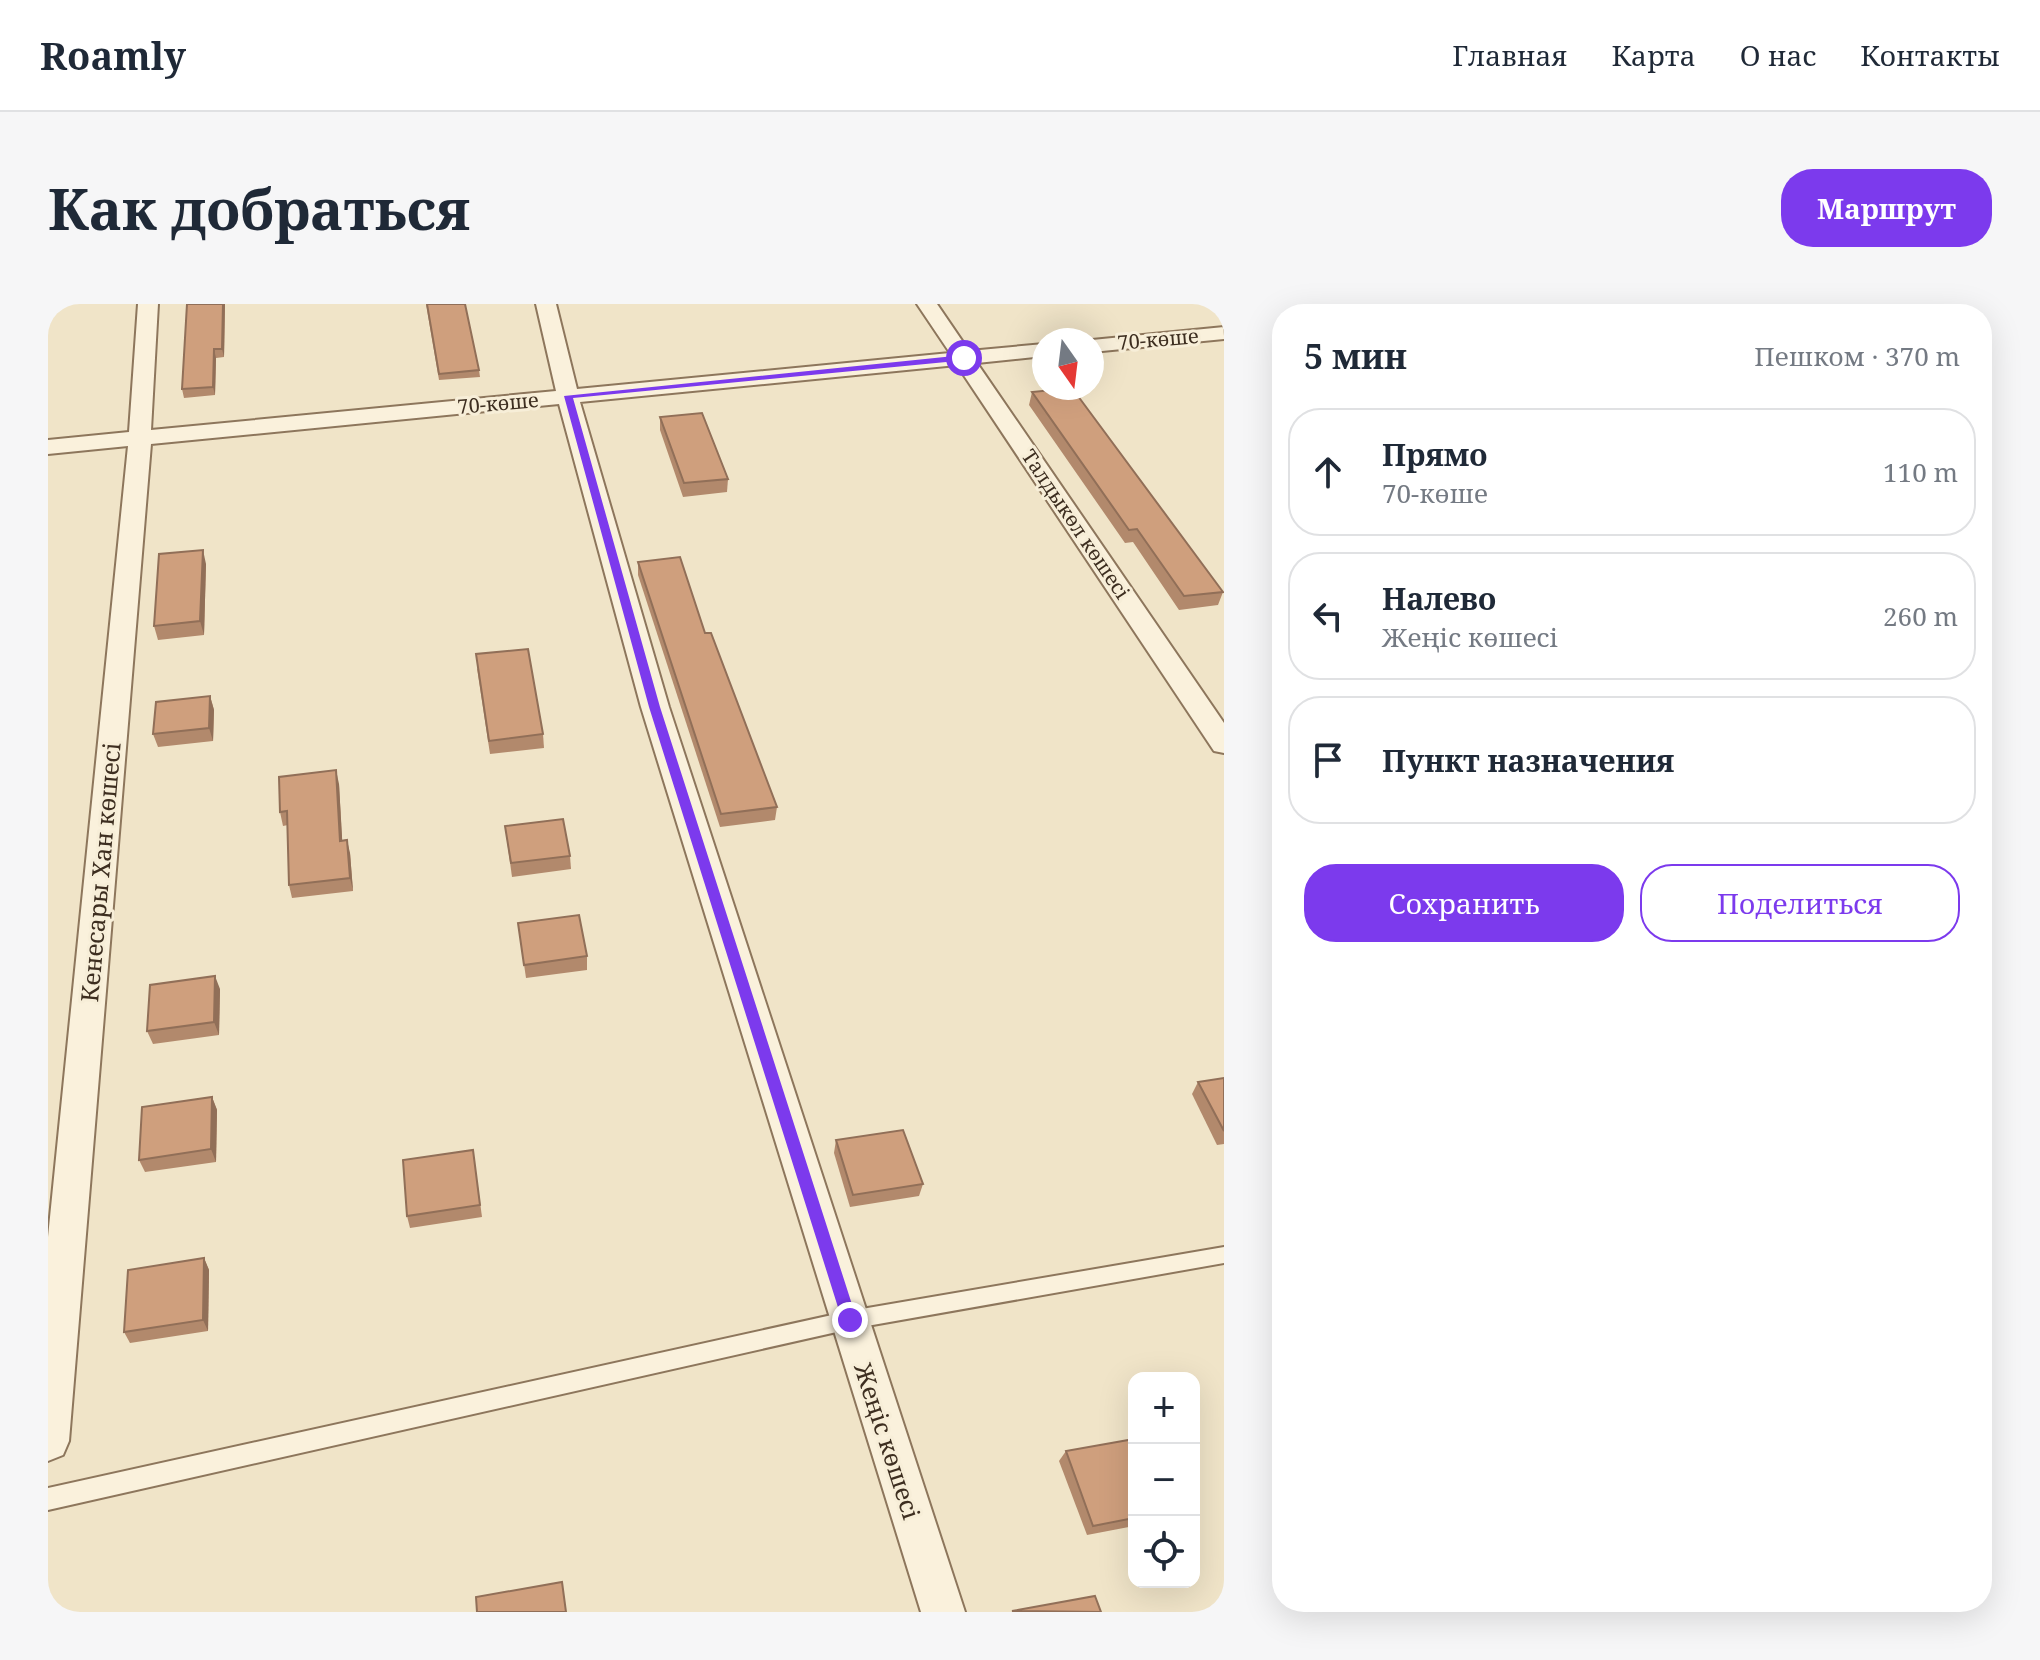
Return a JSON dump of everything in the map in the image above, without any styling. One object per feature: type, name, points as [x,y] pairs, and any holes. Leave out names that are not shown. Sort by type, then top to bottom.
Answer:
[{"type":"street","name":"Кенесары Хан көшесі","points":[[48,1441],[140,437],[148,304]]},
{"type":"street","name":"Жеңіс көшесі","points":[[546,304],[568,396],[655,707],[943,1612]]},
{"type":"street","name":"Талдыкөл көшесі","points":[[927,304],[1224,744]]},
{"type":"street","name":"70-көше","points":[[1104,345],[1224,333]]},
{"type":"street","name":"70-көше","points":[[48,447],[1032,351]]},
{"type":"lane","points":[[48,1499],[850,1320],[1224,1255]]},
{"type":"building","points":[[187,304],[223,304],[222,349],[214,349],[213,387],[182,389]]},
{"type":"building","points":[[427,304],[465,304],[479,370],[439,374]]},
{"type":"building","points":[[1038,400],[1081,400],[1223,592],[1184,596],[1137,529],[1129,530]]},
{"type":"building","points":[[702,413],[728,479],[684,483],[660,417]]},
{"type":"building","points":[[203,550],[200,621],[154,626],[159,554]]},
{"type":"building","points":[[680,557],[705,633],[711,633],[777,807],[721,814],[638,562]]},
{"type":"building","points":[[528,649],[543,734],[489,741],[476,654]]},
{"type":"building","points":[[210,696],[209,728],[153,734],[156,702]]},
{"type":"building","points":[[336,770],[340,841],[347,840],[350,878],[289,885],[287,811],[280,812],[279,777]]},
{"type":"building","points":[[563,819],[570,856],[511,863],[505,826]]},
{"type":"building","points":[[579,915],[587,956],[524,965],[518,923]]},
{"type":"building","points":[[215,976],[214,1022],[147,1031],[150,985]]},
{"type":"building","points":[[1224,1078],[1224,1131],[1198,1082]]},
{"type":"building","points":[[212,1097],[211,1149],[139,1160],[142,1107]]},
{"type":"building","points":[[903,1130],[923,1184],[853,1195],[836,1140]]},
{"type":"building","points":[[473,1150],[480,1205],[407,1216],[403,1160]]},
{"type":"building","points":[[204,1258],[203,1320],[124,1332],[128,1270]]},
{"type":"building","points":[[1128,1440],[1128,1519],[1093,1526],[1066,1451]]},
{"type":"building","points":[[562,1582],[566,1612],[477,1612],[476,1597]]},
{"type":"building","points":[[1095,1596],[1101,1612],[1012,1611]]},
{"type":"route","points":[[850,1320],[655,707],[568,396],[964,358]]}]
